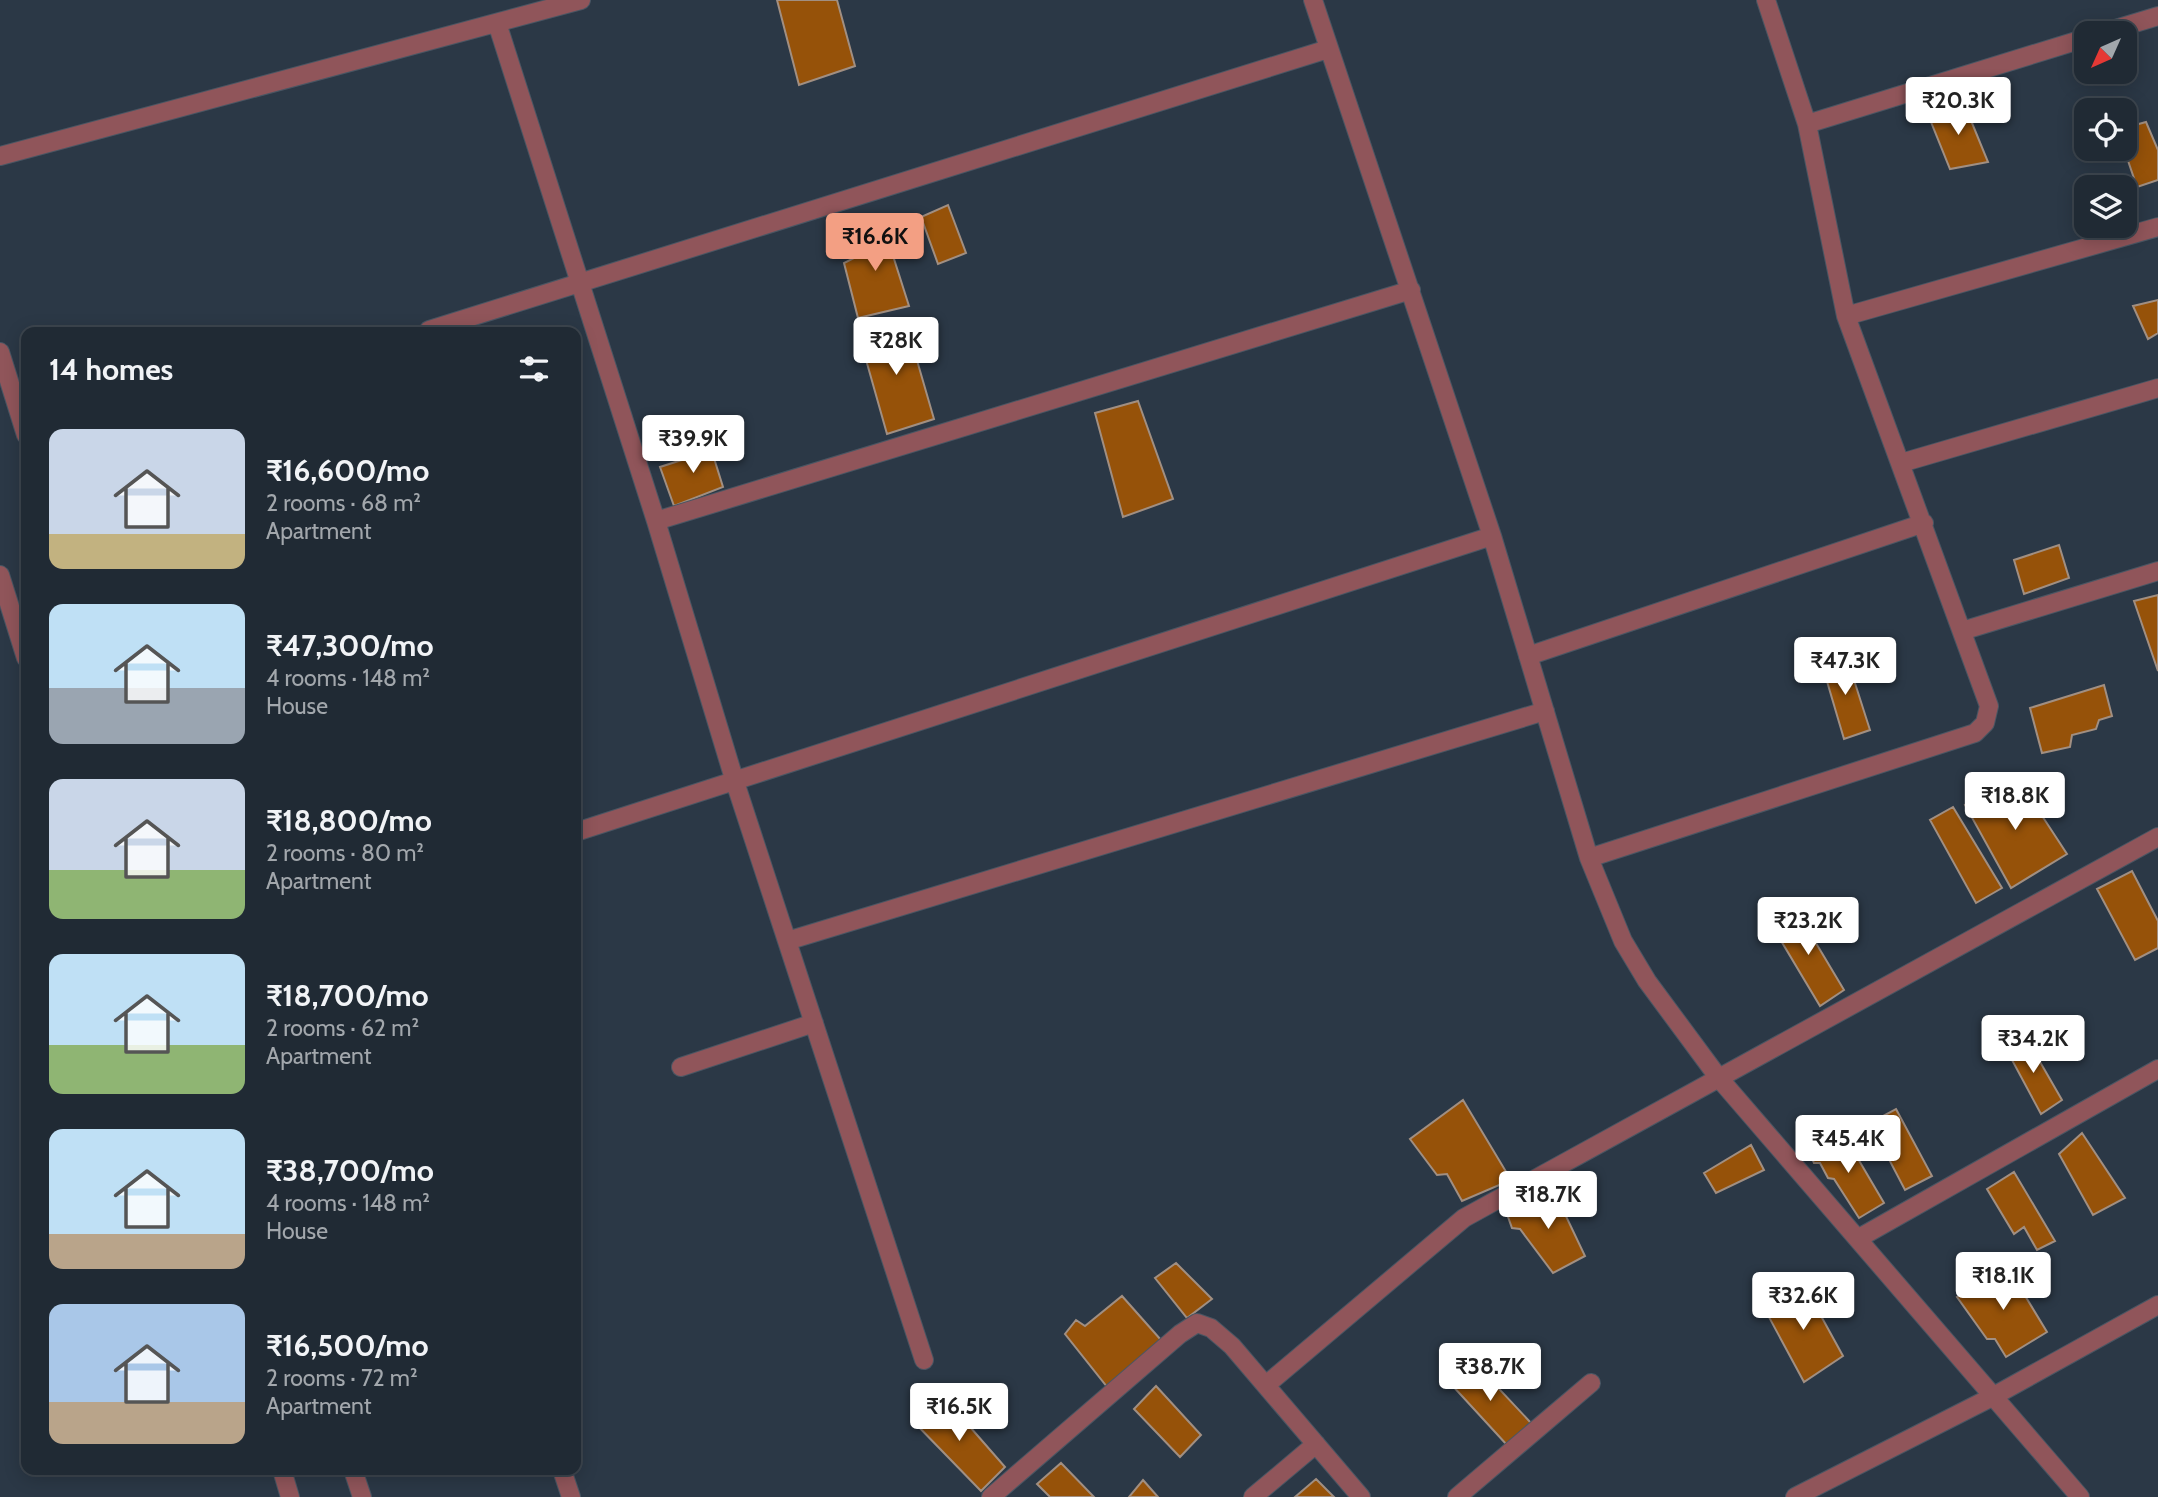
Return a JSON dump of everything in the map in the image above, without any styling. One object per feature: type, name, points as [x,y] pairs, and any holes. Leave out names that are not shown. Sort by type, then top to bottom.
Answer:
[{"type":"street","points":[[0,156],[581,0]]},
{"type":"street","points":[[1314,0],[1328,49],[1492,536],[1589,858],[1623,941],[1647,981],[1718,1077],[2080,1497]]},
{"type":"street","points":[[1589,858],[1975,733],[1985,723],[1989,706],[1846,316],[1807,124],[1766,0]]},
{"type":"street","points":[[2137,22],[2158,16]]},
{"type":"street","points":[[497,23],[656,521],[735,782],[925,1360]]},
{"type":"street","points":[[1807,124],[2074,42]]},
{"type":"street","points":[[439,327],[1328,49]]},
{"type":"street","points":[[1846,316],[2158,227]]},
{"type":"street","points":[[656,521],[1411,290]]},
{"type":"street","points":[[0,352],[21,419]]},
{"type":"street","points":[[1901,463],[2158,388]]},
{"type":"street","points":[[1528,656],[1924,523]]},
{"type":"street","points":[[581,830],[1492,536]]},
{"type":"street","points":[[1962,631],[2158,571]]},
{"type":"street","points":[[0,575],[21,642]]},
{"type":"street","points":[[787,942],[1545,711]]},
{"type":"street","points":[[1266,1385],[1464,1218],[2158,838]]},
{"type":"street","points":[[681,1067],[814,1023]]},
{"type":"street","points":[[1859,1238],[2158,1069]]},
{"type":"street","points":[[1795,1497],[1992,1397],[2158,1305]]},
{"type":"street","points":[[991,1497],[1180,1334],[1197,1324],[1212,1328],[1266,1385],[1362,1497]]},
{"type":"street","points":[[1457,1497],[1591,1383]]},
{"type":"street","points":[[1253,1497],[1316,1444]]},
{"type":"street","points":[[283,1475],[290,1497]]},
{"type":"street","points":[[355,1475],[362,1497]]},
{"type":"street","points":[[564,1475],[571,1497]]},
{"type":"building","points":[[777,0],[837,0],[855,66],[799,85]]},
{"type":"building","points":[[1963,101],[1988,162],[1950,169],[1929,117]]},
{"type":"building","points":[[2146,122],[2158,150],[2158,180],[2137,187],[2137,175],[2133,175],[2128,161],[2137,161],[2137,124]]},
{"type":"building","points":[[948,205],[966,253],[938,264],[921,217]]},
{"type":"building","points":[[880,215],[909,306],[858,318],[844,263],[864,253],[860,223]]},
{"type":"building","points":[[2158,300],[2158,333],[2148,339],[2133,306]]},
{"type":"building","points":[[905,319],[934,419],[887,434],[859,335]]},
{"type":"building","points":[[1138,401],[1173,499],[1123,517],[1095,413]]},
{"type":"building","points":[[708,439],[723,487],[674,506],[660,467],[688,458],[687,450]]},
{"type":"building","points":[[2059,545],[2069,578],[2024,594],[2014,560]]},
{"type":"building","points":[[2158,595],[2158,671],[2134,601]]},
{"type":"building","points":[[1846,655],[1870,730],[1844,739],[1821,661]]},
{"type":"building","points":[[2104,685],[2112,716],[2099,720],[2096,729],[2072,735],[2070,747],[2042,753],[2030,708]]},
{"type":"building","points":[[2016,776],[2067,854],[2011,888],[1965,805]]},
{"type":"building","points":[[1953,807],[2002,888],[1976,903],[1930,820]]},
{"type":"building","points":[[2132,871],[2158,921],[2158,948],[2135,960],[2097,889]]},
{"type":"building","points":[[1795,908],[1844,990],[1820,1006],[1771,924]]},
{"type":"building","points":[[2025,1036],[2062,1100],[2041,1114],[2005,1047]]},
{"type":"building","points":[[1463,1100],[1511,1180],[1462,1201],[1447,1174],[1437,1175],[1410,1139]]},
{"type":"building","points":[[1896,1109],[1932,1176],[1905,1190],[1870,1123]]},
{"type":"building","points":[[2082,1133],[2125,1198],[2093,1215],[2059,1154]]},
{"type":"building","points":[[1844,1135],[1884,1203],[1859,1218],[1834,1179],[1828,1178],[1820,1163],[1814,1163],[1810,1154]]},
{"type":"building","points":[[1751,1145],[1764,1170],[1716,1193],[1704,1173]]},
{"type":"building","points":[[2014,1172],[2055,1241],[2037,1250],[2024,1227],[2014,1234],[1987,1189]]},
{"type":"building","points":[[1554,1191],[1585,1256],[1553,1273],[1520,1229],[1512,1228],[1507,1214]]},
{"type":"building","points":[[1176,1263],[1212,1299],[1187,1318],[1155,1278]]},
{"type":"building","points":[[2007,1266],[2047,1332],[2006,1357],[1995,1339],[1987,1339],[1957,1297]]},
{"type":"building","points":[[1804,1285],[1843,1356],[1804,1382],[1763,1306]]},
{"type":"building","points":[[1122,1296],[1161,1340],[1108,1388],[1065,1334],[1076,1320],[1085,1326]]},
{"type":"building","points":[[1473,1361],[1531,1423],[1507,1445],[1450,1383]]},
{"type":"building","points":[[1156,1386],[1201,1435],[1180,1457],[1134,1409]]},
{"type":"building","points":[[943,1396],[1005,1467],[981,1491],[912,1420]]},
{"type":"building","points":[[1061,1463],[1094,1497],[1050,1497],[1037,1484]]},
{"type":"building","points":[[1316,1479],[1334,1497],[1295,1497]]},
{"type":"building","points":[[1143,1480],[1158,1497],[1129,1497]]}]
